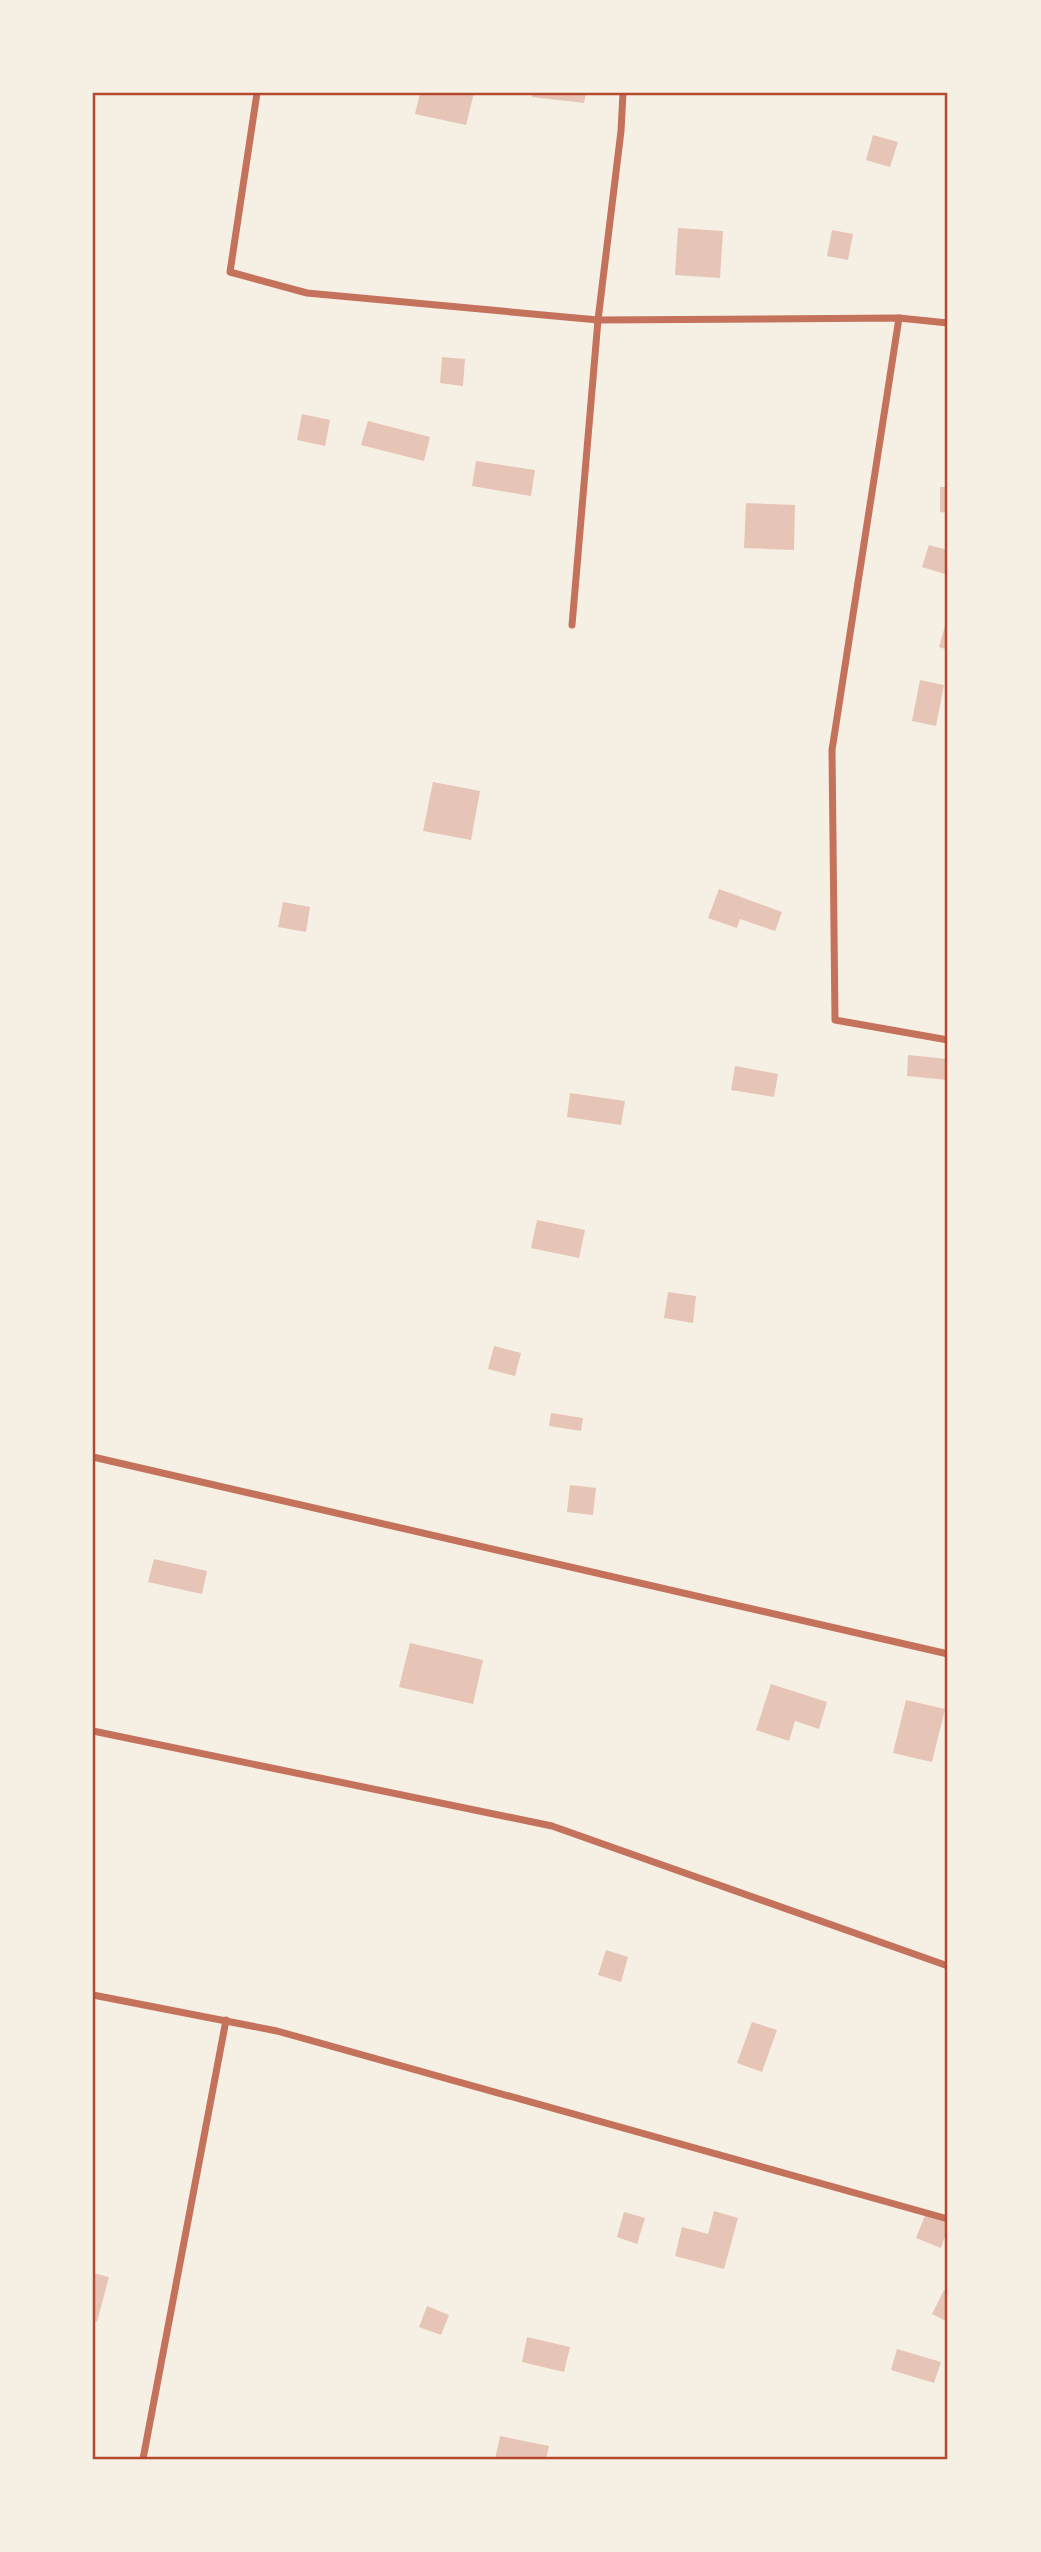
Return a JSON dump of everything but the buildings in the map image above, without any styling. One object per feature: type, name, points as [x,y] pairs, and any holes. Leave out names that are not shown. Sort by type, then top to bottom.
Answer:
[{"type":"street","points":[[257,93],[230,272],[307,293],[598,320],[899,318],[948,323]]},
{"type":"street","points":[[572,625],[598,320],[621,131],[623,93]]},
{"type":"street","points":[[899,318],[832,750],[835,1020],[948,1040]]},
{"type":"street","points":[[93,1457],[948,1654]]},
{"type":"street","points":[[93,1731],[552,1826],[948,1966]]},
{"type":"street","points":[[93,1995],[276,2031],[948,2219]]},
{"type":"street","points":[[143,2459],[226,2020]]}]
